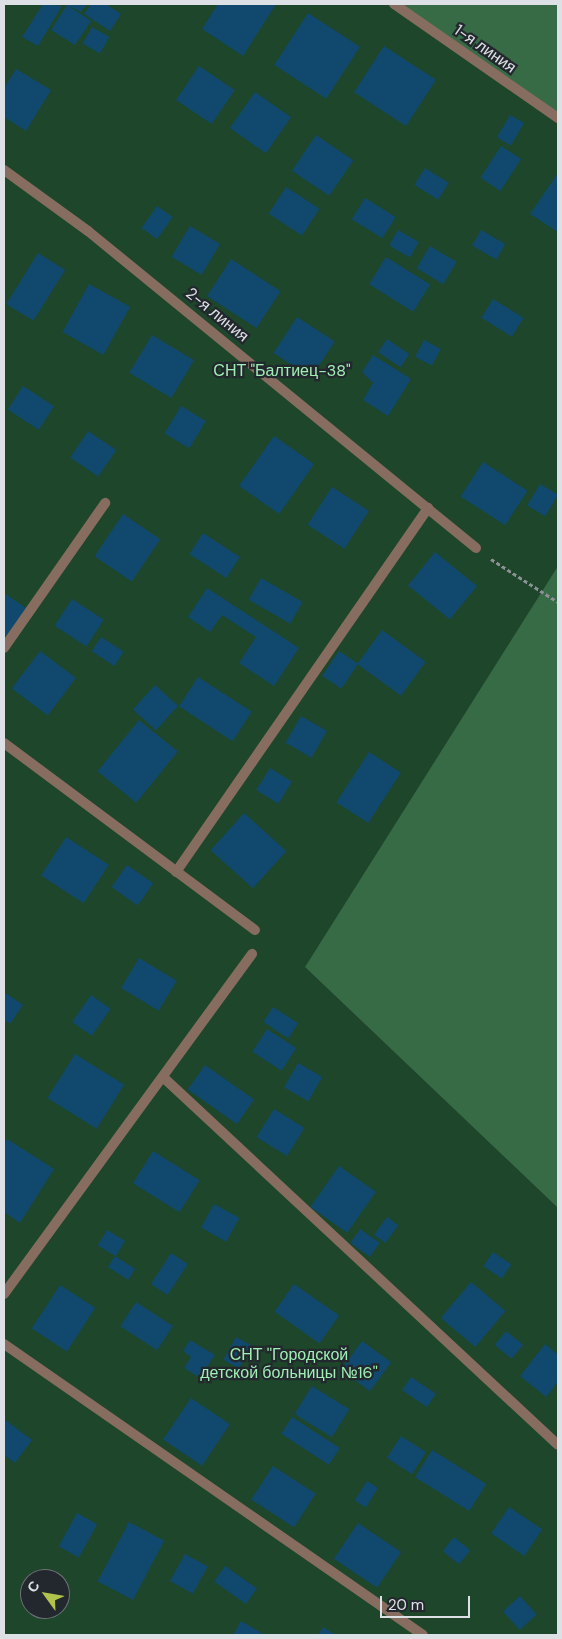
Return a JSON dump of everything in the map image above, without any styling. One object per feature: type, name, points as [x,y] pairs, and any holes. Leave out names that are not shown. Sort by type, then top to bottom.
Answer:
[{"type":"street","name":"1-я линия","points":[[394,4],[558,118]]},
{"type":"street","name":"2-я линия","points":[[4,170],[88,231],[476,548]]},
{"type":"street","points":[[4,648],[106,503]]},
{"type":"street","points":[[176,872],[428,508]]},
{"type":"street","points":[[4,743],[255,930]]},
{"type":"street","points":[[4,1294],[164,1078],[252,954]]},
{"type":"street","points":[[164,1078],[558,1445]]},
{"type":"street","points":[[4,1344],[423,1635]]},
{"type":"path","points":[[476,548],[558,602]]},
{"type":"green space","name":"СНТ \"Балтиец-38\"","points":[[4,4],[394,4],[558,118],[558,566],[305,967],[558,1208],[558,1635],[4,1635]]},
{"type":"green space","points":[[394,4],[558,4],[558,118]]},
{"type":"green space","points":[[558,566],[558,1208],[305,967]]},
{"type":"building","points":[[43,4],[62,6],[38,46],[22,37]]},
{"type":"building","points":[[65,4],[87,4],[81,12]]},
{"type":"building","points":[[91,4],[106,4],[121,14],[110,31],[84,14]]},
{"type":"building","points":[[218,4],[276,4],[243,56],[202,29]]},
{"type":"building","points":[[67,5],[91,21],[75,45],[51,30]]},
{"type":"building","points":[[308,13],[360,47],[326,99],[274,65]]},
{"type":"building","points":[[92,27],[109,37],[100,53],[82,43]]},
{"type":"building","points":[[384,46],[436,80],[406,126],[354,92]]},
{"type":"building","points":[[199,66],[235,90],[212,124],[176,100]]},
{"type":"building","points":[[16,69],[51,90],[26,131],[4,117],[4,88]]},
{"type":"building","points":[[255,92],[291,117],[266,153],[230,128]]},
{"type":"building","points":[[510,115],[524,123],[511,146],[497,138]]},
{"type":"building","points":[[316,135],[353,160],[329,196],[292,171]]},
{"type":"building","points":[[501,146],[521,159],[500,191],[480,178]]},
{"type":"building","points":[[425,168],[449,183],[438,200],[414,185]]},
{"type":"building","points":[[558,173],[558,232],[530,214]]},
{"type":"building","points":[[286,187],[320,209],[302,236],[269,214]]},
{"type":"building","points":[[365,198],[396,217],[382,238],[352,219]]},
{"type":"building","points":[[157,206],[173,217],[157,239],[142,228]]},
{"type":"building","points":[[190,226],[220,244],[201,275],[171,257]]},
{"type":"building","points":[[398,230],[419,242],[410,258],[389,246]]},
{"type":"building","points":[[481,230],[505,244],[496,260],[472,246]]},
{"type":"building","points":[[430,246],[457,262],[443,284],[417,268]]},
{"type":"building","points":[[38,253],[65,270],[33,321],[6,304]]},
{"type":"building","points":[[386,257],[430,285],[413,312],[369,284]]},
{"type":"building","points":[[231,259],[280,291],[257,328],[207,296]]},
{"type":"building","points":[[89,284],[130,307],[103,355],[62,332]]},
{"type":"building","points":[[493,299],[524,318],[512,337],[481,318]]},
{"type":"building","points":[[297,317],[335,342],[311,378],[274,353]]},
{"type":"building","points":[[152,335],[194,360],[171,398],[129,373]]},
{"type":"building","points":[[387,339],[409,354],[400,367],[378,352]]},
{"type":"building","points":[[424,340],[441,349],[432,366],[415,357]]},
{"type":"building","points":[[373,355],[411,379],[388,416],[363,400],[373,383],[362,372]]},
{"type":"building","points":[[23,386],[54,406],[39,430],[8,409]]},
{"type":"building","points":[[181,406],[206,421],[189,448],[165,433]]},
{"type":"building","points":[[88,431],[116,450],[98,477],[70,458]]},
{"type":"building","points":[[274,436],[314,464],[279,514],[239,486]]},
{"type":"building","points":[[483,462],[527,491],[505,525],[461,496]]},
{"type":"building","points":[[540,484],[558,495],[545,516],[527,505]]},
{"type":"building","points":[[332,487],[369,511],[344,549],[307,525]]},
{"type":"building","points":[[123,514],[160,539],[132,581],[94,556]]},
{"type":"building","points":[[203,533],[240,557],[226,578],[189,554]]},
{"type":"building","points":[[435,552],[477,586],[450,619],[408,585]]},
{"type":"building","points":[[261,578],[303,602],[290,624],[248,600]]},
{"type":"building","points":[[207,588],[299,648],[274,686],[239,663],[256,637],[222,615],[210,632],[188,617]]},
{"type":"building","points":[[4,593],[26,608],[4,640]]},
{"type":"building","points":[[72,599],[104,620],[86,647],[55,626]]},
{"type":"building","points":[[382,630],[426,662],[401,696],[357,664]]},
{"type":"building","points":[[101,637],[124,652],[114,666],[92,651]]},
{"type":"building","points":[[40,651],[76,678],[48,716],[12,689]]},
{"type":"building","points":[[339,651],[358,664],[341,689],[322,676]]},
{"type":"building","points":[[198,677],[252,712],[233,741],[179,706]]},
{"type":"building","points":[[155,685],[178,706],[156,730],[133,710]]},
{"type":"building","points":[[301,716],[327,731],[311,758],[286,743]]},
{"type":"building","points":[[139,720],[178,751],[136,803],[97,771]]},
{"type":"building","points":[[369,752],[401,773],[368,823],[336,802]]},
{"type":"building","points":[[270,768],[292,782],[278,804],[256,790]]},
{"type":"building","points":[[244,813],[286,851],[253,888],[211,850]]},
{"type":"building","points":[[66,837],[109,865],[84,903],[41,876]]},
{"type":"building","points":[[127,865],[153,883],[138,905],[112,887]]},
{"type":"building","points":[[139,958],[177,981],[159,1011],[121,988]]},
{"type":"building","points":[[4,992],[23,1005],[10,1024],[4,1019]]},
{"type":"building","points":[[91,995],[111,1009],[92,1036],[72,1022]]},
{"type":"building","points":[[273,1007],[298,1023],[288,1038],[263,1022]]},
{"type":"building","points":[[267,1029],[296,1048],[282,1071],[252,1052]]},
{"type":"building","points":[[75,1054],[124,1085],[97,1129],[47,1098]]},
{"type":"building","points":[[298,1063],[322,1077],[308,1101],[284,1087]]},
{"type":"building","points":[[205,1065],[254,1099],[237,1124],[188,1090]]},
{"type":"building","points":[[274,1109],[305,1128],[287,1156],[257,1137]]},
{"type":"building","points":[[7,1139],[54,1169],[20,1223],[4,1212],[4,1144]]},
{"type":"building","points":[[153,1151],[200,1180],[180,1212],[133,1183]]},
{"type":"building","points":[[339,1166],[376,1192],[347,1233],[310,1207]]},
{"type":"building","points":[[214,1204],[239,1218],[226,1242],[201,1228]]},
{"type":"building","points":[[387,1217],[398,1225],[385,1243],[374,1235]]},
{"type":"building","points":[[360,1229],[380,1243],[370,1257],[350,1243]]},
{"type":"building","points":[[107,1230],[125,1241],[116,1256],[98,1245]]},
{"type":"building","points":[[493,1252],[511,1264],[502,1278],[483,1266]]},
{"type":"building","points":[[171,1253],[188,1264],[168,1295],[151,1284]]},
{"type":"building","points":[[115,1256],[135,1269],[128,1280],[108,1267]]},
{"type":"building","points":[[471,1282],[505,1311],[475,1347],[441,1318]]},
{"type":"building","points":[[294,1284],[339,1316],[320,1343],[274,1312]]},
{"type":"building","points":[[60,1285],[95,1308],[67,1351],[32,1329]]},
{"type":"building","points":[[136,1302],[173,1326],[157,1350],[120,1326]]},
{"type":"building","points":[[506,1331],[523,1345],[512,1359],[495,1345]]},
{"type":"building","points":[[236,1337],[252,1346],[239,1368],[223,1360]]},
{"type":"building","points":[[190,1340],[215,1355],[200,1378],[184,1368],[191,1357],[183,1351]]},
{"type":"building","points":[[362,1341],[391,1362],[370,1391],[341,1370]]},
{"type":"building","points":[[545,1344],[558,1355],[558,1382],[546,1397],[520,1376]]},
{"type":"building","points":[[411,1377],[436,1394],[427,1407],[402,1390]]},
{"type":"building","points":[[312,1386],[349,1409],[332,1437],[295,1414]]},
{"type":"building","points":[[191,1398],[230,1424],[202,1466],[163,1439]]},
{"type":"building","points":[[292,1417],[340,1448],[329,1465],[281,1434]]},
{"type":"building","points":[[4,1419],[32,1440],[15,1463],[4,1455]]},
{"type":"building","points":[[401,1436],[426,1452],[412,1474],[387,1458]]},
{"type":"building","points":[[432,1450],[486,1484],[469,1511],[415,1477]]},
{"type":"building","points":[[273,1466],[316,1494],[294,1527],[251,1500]]},
{"type":"building","points":[[367,1481],[378,1488],[366,1507],[355,1501]]},
{"type":"building","points":[[509,1507],[542,1529],[524,1556],[491,1534]]},
{"type":"building","points":[[77,1513],[97,1524],[79,1557],[59,1546]]},
{"type":"building","points":[[129,1522],[164,1541],[133,1600],[98,1581]]},
{"type":"building","points":[[358,1523],[401,1552],[377,1588],[334,1559]]},
{"type":"building","points":[[454,1537],[470,1550],[459,1564],[443,1551]]},
{"type":"building","points":[[185,1554],[208,1567],[193,1594],[170,1581]]},
{"type":"building","points":[[225,1566],[257,1588],[246,1604],[214,1582]]},
{"type":"building","points":[[520,1596],[537,1615],[520,1630],[503,1611]]},
{"type":"building","points":[[241,1621],[265,1635],[233,1635]]},
{"type":"building","points":[[323,1627],[336,1635],[318,1635]]},
{"type":"park label","name":"СНТ ''Городской детской больницы №16''","points":[[289,1364]]}]
